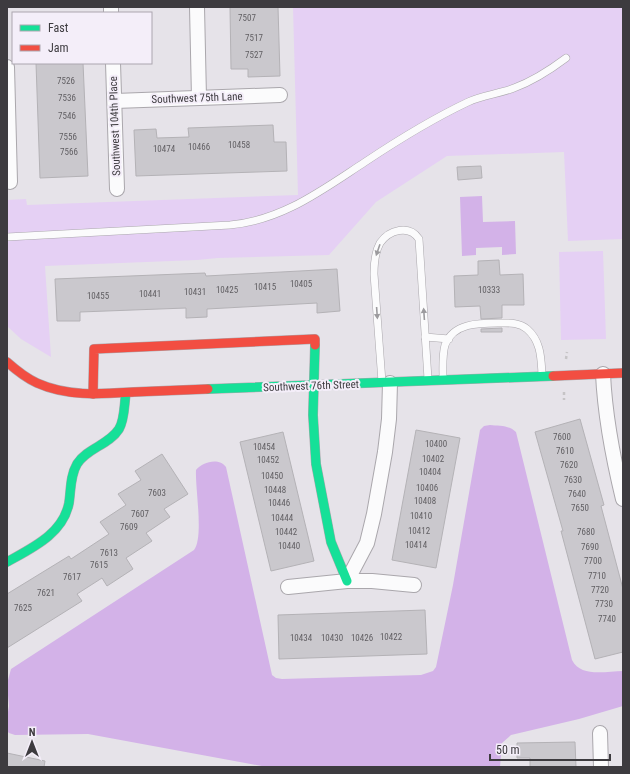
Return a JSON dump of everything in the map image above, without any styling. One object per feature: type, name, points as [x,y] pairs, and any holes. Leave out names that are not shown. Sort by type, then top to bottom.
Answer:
[{"type":"street","points":[[197,7],[199,98]]},
{"type":"street","name":"Southwest 104th Place","points":[[113,64],[117,189]]},
{"type":"street","points":[[7,67],[10,182]]},
{"type":"street","name":"Southwest 75th Lane","points":[[115,101],[280,95]]},
{"type":"street","points":[[93,394],[94,349],[315,340],[313,415],[316,464],[331,542],[347,581]]},
{"type":"street","name":"Southwest 76th Street","points":[[7,362],[24,377],[44,387],[62,391],[93,394],[623,373]]},
{"type":"street","points":[[602,374],[607,424],[623,500]]},
{"type":"street","points":[[347,581],[367,543],[374,514],[389,419],[386,383]]},
{"type":"street","points":[[7,562],[46,538],[56,531],[63,523],[67,514],[74,470],[77,464],[88,453],[111,438],[119,429],[126,393]]},
{"type":"street","points":[[288,587],[347,581],[372,581],[414,585]]},
{"type":"street","points":[[600,733],[601,767]]},
{"type":"lane","points":[[7,237],[230,225],[248,223],[271,216],[291,208],[317,193],[412,131],[469,101],[513,88],[543,75],[566,58]]},
{"type":"lane","points":[[386,383],[374,274],[375,259],[380,244],[384,239],[389,234],[402,230],[413,232],[419,239],[428,381]]},
{"type":"lane","points":[[444,380],[443,357],[445,344],[456,331],[471,324],[511,322],[520,324],[528,330],[539,346],[543,376]]},
{"type":"lane","points":[[425,337],[449,339]]},
{"type":"shaded area","points":[[293,7],[623,7],[623,239],[568,241],[564,152],[447,156],[376,202],[329,255],[218,258],[45,266],[51,357],[21,339],[7,326],[7,200],[26,199],[27,205],[298,195]]},
{"type":"shaded area","points":[[482,196],[483,222],[515,221],[516,254],[502,255],[502,247],[476,248],[476,255],[462,256],[460,197]]},
{"type":"shaded area","points":[[603,251],[606,339],[561,340],[559,252]]},
{"type":"shaded area","points":[[490,425],[507,427],[516,432],[572,660],[576,666],[588,671],[623,671],[623,706],[579,719],[511,735],[502,743],[500,767],[267,767],[88,734],[15,735],[7,731],[9,706],[7,684],[11,669],[194,550],[197,544],[199,524],[196,470],[206,463],[215,461],[226,467],[272,675],[276,678],[282,679],[421,675],[433,671],[436,667],[453,585],[480,430],[484,426]]},
{"type":"building","points":[[230,7],[278,7],[280,76],[248,77],[248,69],[231,69]]},
{"type":"building","points":[[36,64],[83,64],[88,176],[40,178]]},
{"type":"building","points":[[273,125],[274,142],[286,142],[287,171],[136,176],[134,130],[156,129],[157,138],[189,137],[188,128]]},
{"type":"building","points":[[481,166],[482,178],[458,180],[457,167]]},
{"type":"building","points":[[499,260],[500,275],[523,274],[524,305],[502,305],[502,318],[481,319],[480,306],[455,307],[454,276],[478,275],[478,261]]},
{"type":"building","points":[[337,269],[340,311],[317,313],[317,303],[207,309],[207,317],[186,318],[186,308],[80,312],[80,321],[57,321],[55,279],[205,273],[206,276]]},
{"type":"building","points":[[502,328],[502,332],[481,332],[481,329]]},
{"type":"building","points":[[580,419],[604,505],[601,506],[623,589],[623,652],[595,659],[561,531],[563,531],[535,432]]},
{"type":"building","points":[[416,430],[460,438],[436,568],[392,560]]},
{"type":"building","points":[[283,432],[314,561],[271,571],[240,442]]},
{"type":"building","points":[[162,454],[188,494],[164,509],[170,517],[146,533],[152,541],[126,558],[133,569],[107,586],[102,578],[77,594],[82,601],[7,648],[7,594],[69,556],[71,559],[109,534],[100,522],[126,505],[118,494],[141,480],[135,471]]},
{"type":"building","points":[[425,610],[427,654],[279,659],[278,615]]},
{"type":"building","points":[[575,742],[576,767],[530,767],[530,758],[517,758],[517,743]]},
{"type":"building","points":[[7,753],[45,761],[44,767],[7,767]]},
{"type":"traffic: fast","points":[[315,345],[313,415],[316,464],[331,542],[347,581]]},
{"type":"traffic: fast","points":[[208,389],[553,376]]},
{"type":"traffic: fast","points":[[7,562],[45,539],[60,523],[66,514],[72,478],[77,464],[86,454],[110,439],[119,429],[123,416],[126,393]]},
{"type":"traffic: jam","points":[[93,394],[94,349],[315,339],[315,345]]},
{"type":"traffic: jam","points":[[7,362],[21,374],[37,383],[61,391],[73,393],[85,394],[208,389]]},
{"type":"traffic: jam","points":[[553,376],[623,373]]}]
